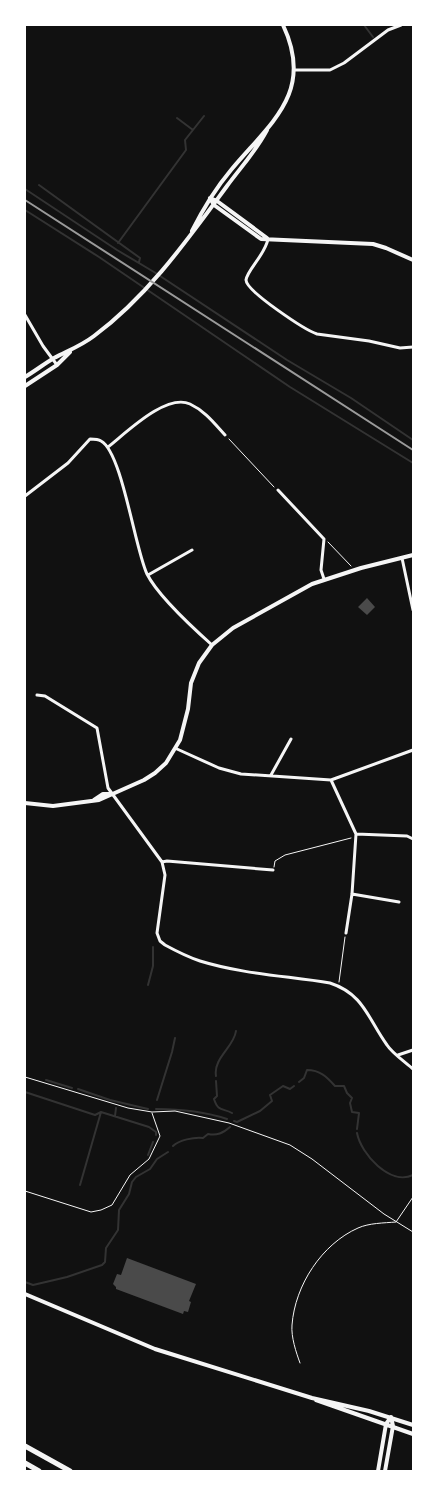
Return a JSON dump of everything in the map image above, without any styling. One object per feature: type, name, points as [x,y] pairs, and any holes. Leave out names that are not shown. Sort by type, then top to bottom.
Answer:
[{"type":"highway","points":[[25,1446],[70,1471]]},
{"type":"highway","points":[[25,1463],[39,1471]]},
{"type":"street","points":[[25,377],[102,330],[132,303],[173,257],[257,148],[285,104],[291,87],[294,70],[291,45],[283,25]]},
{"type":"street","points":[[294,70],[307,72],[330,70],[344,63],[388,30],[401,25]]},
{"type":"street","points":[[188,237],[210,198],[230,171],[267,130]]},
{"type":"street","points":[[210,198],[217,201],[268,239]]},
{"type":"street","points":[[210,198],[214,205],[260,239],[373,244],[413,260]]},
{"type":"street","points":[[268,239],[265,250],[248,274],[246,280],[248,287],[277,310],[309,332],[354,338],[400,348],[413,348]]},
{"type":"street","points":[[25,315],[43,346],[57,364]]},
{"type":"street","points":[[25,386],[57,364],[73,349]]},
{"type":"street","points":[[108,447],[160,408],[176,403],[188,403],[200,410],[225,435]]},
{"type":"street","points":[[25,496],[68,463],[90,438],[100,440],[108,447],[119,472],[141,558],[148,575],[158,591],[212,645]]},
{"type":"street","points":[[278,490],[324,539],[321,570],[324,579]]},
{"type":"street","points":[[148,575],[192,550]]},
{"type":"street","points":[[25,802],[53,806],[99,800],[144,780],[155,773],[166,763],[176,749],[185,722],[191,683],[200,663],[212,645],[233,628],[297,591],[324,579],[413,555]]},
{"type":"street","points":[[402,558],[413,610]]},
{"type":"street","points":[[37,695],[45,696],[97,728],[108,788],[162,862],[165,874],[157,933],[160,941],[165,945],[210,964],[339,986],[358,999],[388,1048],[413,1069]]},
{"type":"street","points":[[270,776],[291,739]]},
{"type":"street","points":[[176,749],[228,771],[331,780],[413,750]]},
{"type":"street","points":[[331,780],[356,834],[352,894],[346,933]]},
{"type":"street","points":[[356,834],[407,836],[413,839]]},
{"type":"street","points":[[162,862],[167,860],[273,870]]},
{"type":"street","points":[[352,894],[398,902]]},
{"type":"street","points":[[398,1055],[413,1050]]},
{"type":"street","points":[[25,1294],[156,1350],[288,1391],[413,1425]]},
{"type":"street","points":[[312,1398],[323,1404],[413,1434]]},
{"type":"street","points":[[378,1471],[386,1424],[390,1418]]},
{"type":"street","points":[[385,1471],[393,1426],[390,1418]]},
{"type":"path","points":[[225,435],[278,490]]},
{"type":"path","points":[[324,539],[351,567]]},
{"type":"path","points":[[273,870],[276,861],[285,855],[352,837],[356,834]]},
{"type":"path","points":[[339,986],[346,933]]},
{"type":"path","points":[[25,1077],[128,1108],[152,1112],[175,1111],[204,1116],[290,1145],[312,1158],[384,1214],[413,1232]]},
{"type":"path","points":[[25,1192],[91,1212],[112,1205],[130,1175],[149,1159],[160,1136],[152,1112]]},
{"type":"path","points":[[413,1157],[413,1163]]},
{"type":"path","points":[[300,1363],[292,1326],[303,1284],[308,1273],[335,1243],[347,1234],[360,1227],[396,1222],[413,1197]]},
{"type":"building","points":[[367,598],[375,607],[367,615],[358,607]]},
{"type":"building","points":[[127,1258],[196,1284],[189,1301],[191,1302],[188,1312],[184,1311],[183,1314],[116,1289],[113,1284],[117,1274],[121,1275]]},
{"type":"waterway","points":[[364,25],[373,37]]},
{"type":"waterway","points":[[118,243],[186,150],[185,140],[204,116]]},
{"type":"waterway","points":[[177,118],[193,130]]},
{"type":"waterway","points":[[39,185],[140,258],[139,262]]},
{"type":"waterway","points":[[25,189],[287,360],[351,398],[413,440]]},
{"type":"waterway","points":[[25,210],[99,257],[290,387],[413,463]]},
{"type":"waterway","points":[[148,985],[153,966],[153,947]]},
{"type":"waterway","points":[[216,1076],[220,1058],[232,1042],[236,1031]]},
{"type":"waterway","points":[[157,1100],[175,1038]]},
{"type":"waterway","points":[[299,1082],[304,1078],[307,1070],[312,1070],[323,1075],[335,1086],[344,1086],[352,1098],[350,1103],[352,1112],[359,1113],[357,1129]]},
{"type":"waterway","points":[[46,1080],[72,1088]]},
{"type":"waterway","points":[[216,1081],[217,1096],[214,1099],[219,1108],[232,1113]]},
{"type":"waterway","points":[[234,1121],[237,1122],[260,1111],[272,1101],[270,1095],[283,1086],[290,1089],[294,1086]]},
{"type":"waterway","points":[[78,1089],[110,1100],[148,1109]]},
{"type":"waterway","points":[[25,1092],[95,1115],[101,1112],[149,1127],[156,1132],[156,1135]]},
{"type":"waterway","points":[[115,1116],[116,1108]]},
{"type":"waterway","points":[[156,1109],[192,1111],[227,1119]]},
{"type":"waterway","points":[[80,1185],[101,1112]]},
{"type":"waterway","points":[[173,1146],[187,1139],[203,1138],[208,1134],[220,1134],[230,1127]]},
{"type":"waterway","points":[[357,1133],[364,1150],[378,1166],[395,1176],[413,1175]]},
{"type":"waterway","points":[[148,1155],[153,1142]]},
{"type":"waterway","points":[[25,1282],[33,1285],[67,1277],[102,1265],[105,1262],[106,1248],[118,1230],[119,1210],[129,1194],[132,1182],[136,1177],[150,1169],[157,1159],[168,1152]]},
{"type":"railway","points":[[25,200],[413,450]]}]
